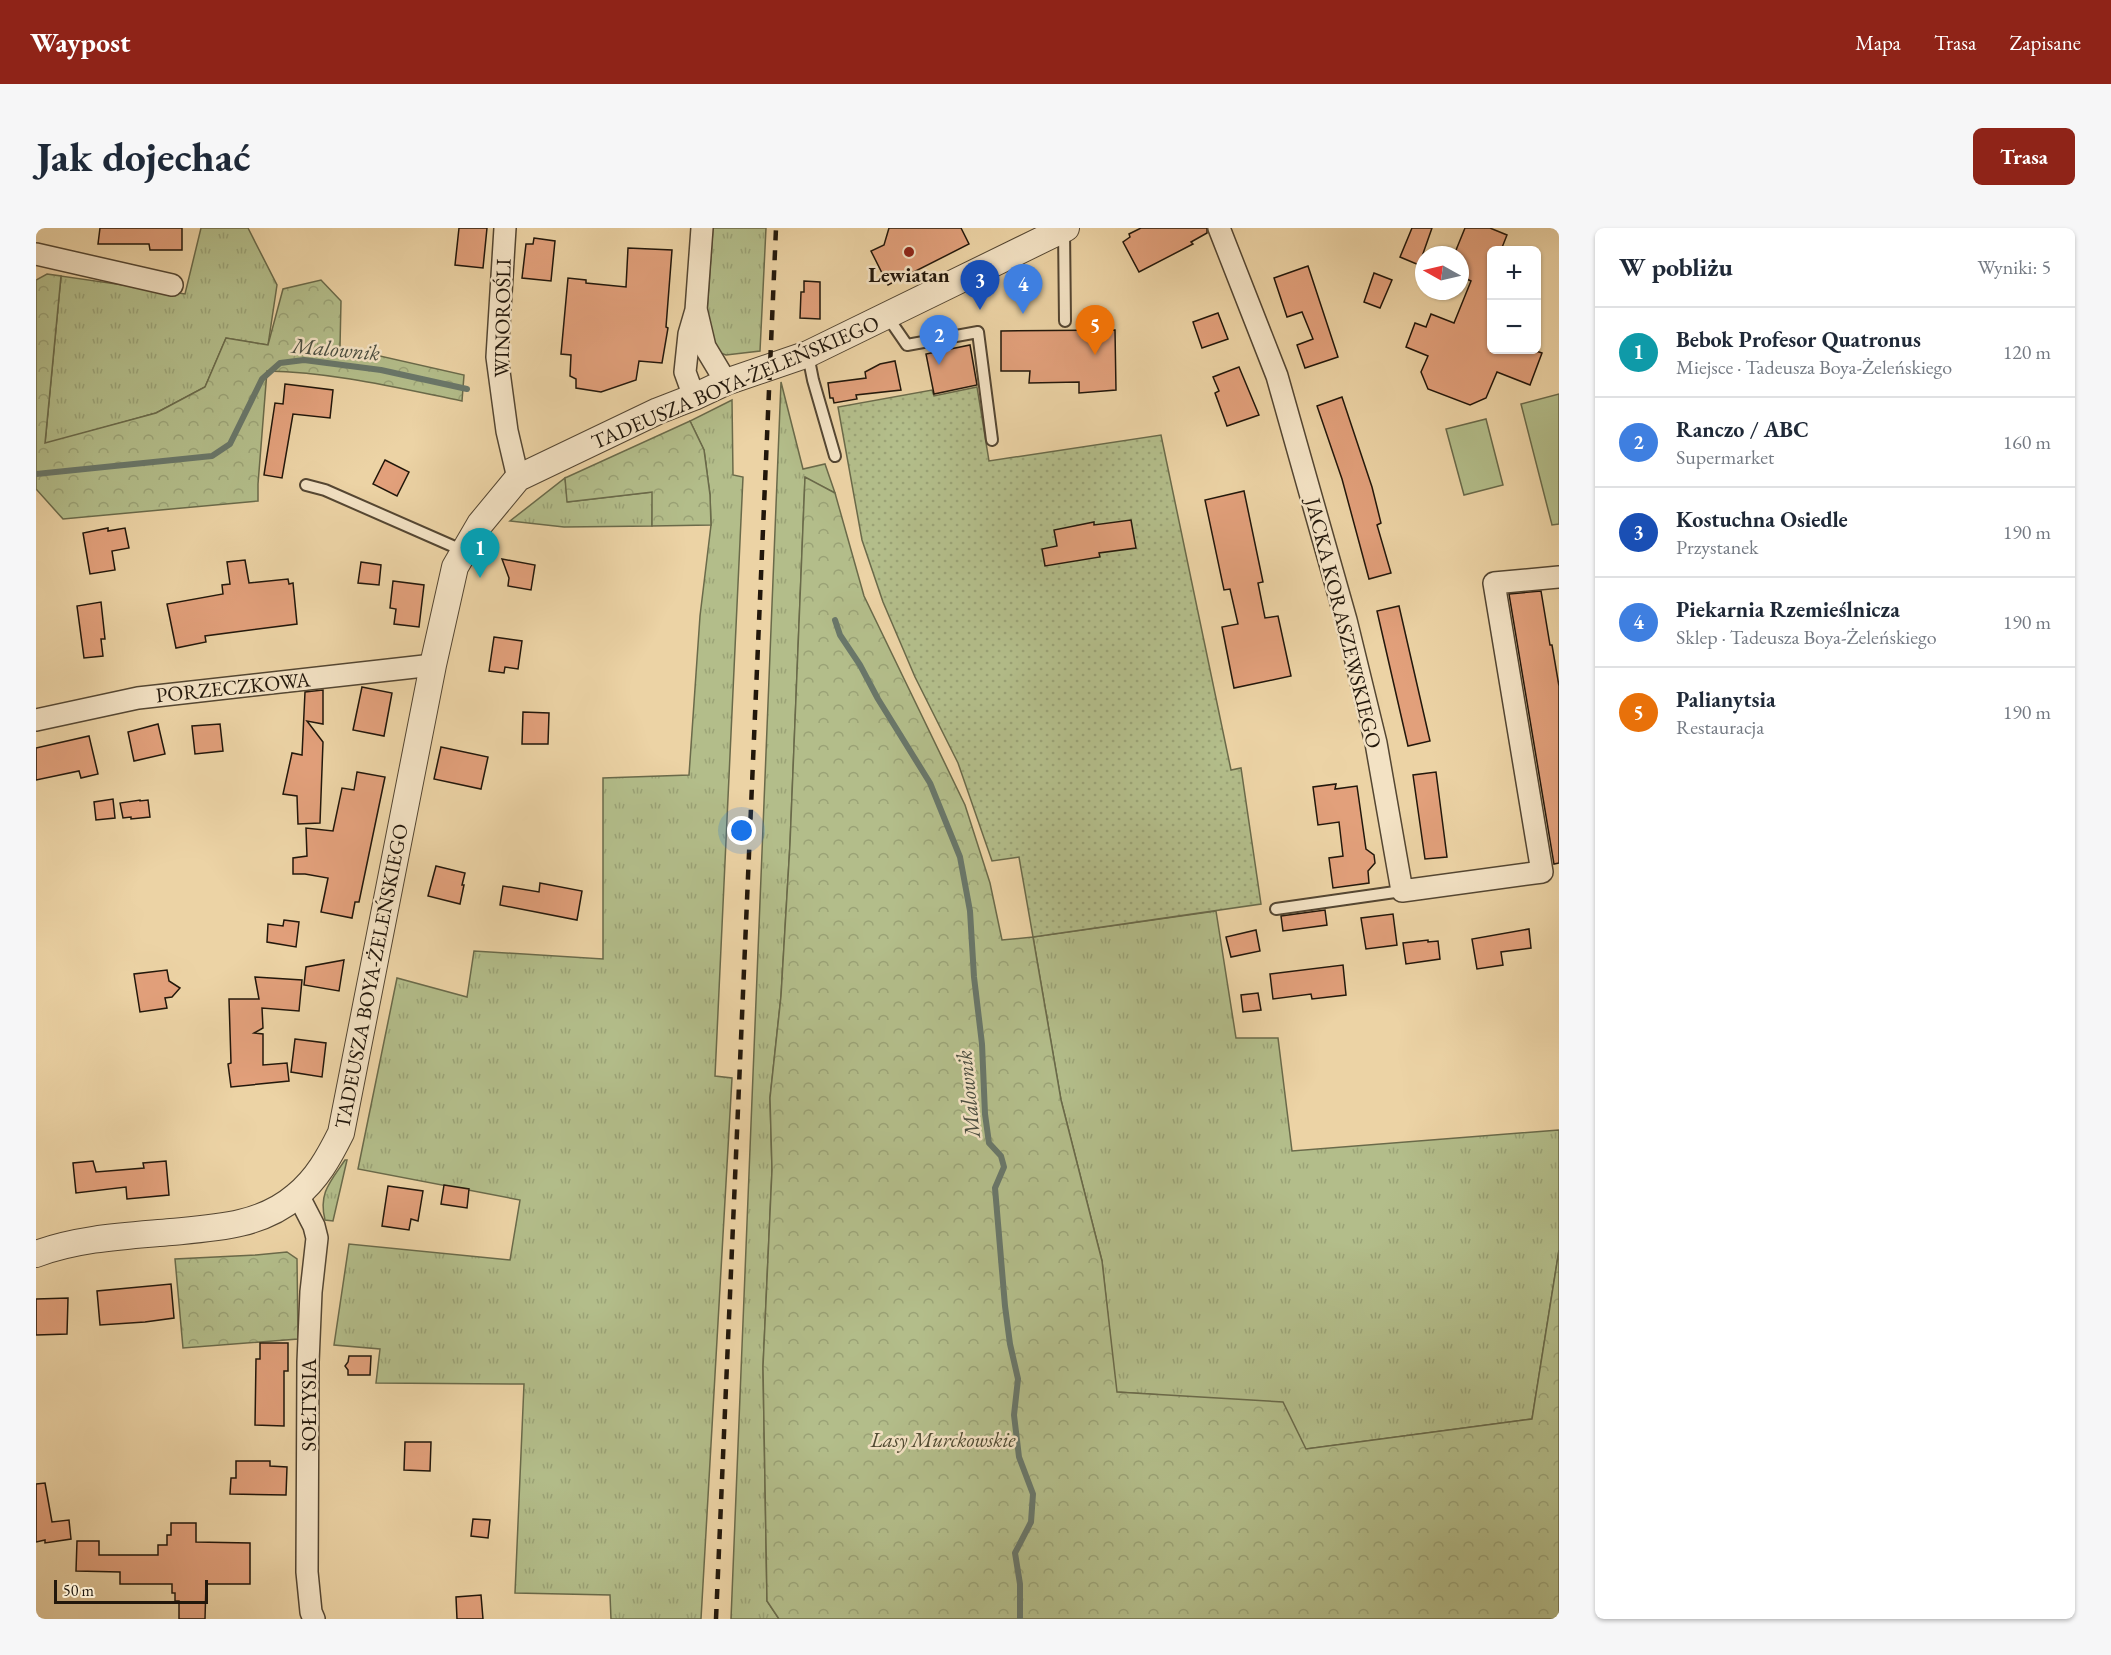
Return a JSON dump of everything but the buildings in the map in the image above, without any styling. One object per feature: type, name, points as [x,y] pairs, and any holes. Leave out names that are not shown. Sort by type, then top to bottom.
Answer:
[{"type":"street","name":"WINOROŚLI","points":[[505,228],[497,357],[507,431],[518,478]]},
{"type":"street","points":[[694,397],[685,372],[689,334],[696,310],[702,228]]},
{"type":"street","name":"TADEUSZA BOYA-ŻELEŃSKIEGO","points":[[36,1254],[75,1242],[237,1225],[256,1219],[273,1212],[298,1195],[315,1178],[327,1161],[341,1133],[433,665],[455,567],[480,524],[518,478],[658,411],[726,382],[808,354],[1065,228]]},
{"type":"street","name":"JACKA KORASZEWSKIEGO","points":[[1219,228],[1277,376],[1346,620],[1376,743],[1402,891]]},
{"type":"street","points":[[36,254],[172,285]]},
{"type":"street","points":[[696,310],[705,347],[726,382]]},
{"type":"street","points":[[1402,891],[1550,871],[1494,584],[1559,577]]},
{"type":"street","name":"PORZECZKOWA","points":[[36,720],[138,698],[433,665]]},
{"type":"street","name":"SOŁTYSIA","points":[[298,1195],[314,1226],[317,1238],[308,1362],[307,1572],[311,1612],[314,1619]]},
{"type":"lane","points":[[1065,228],[1065,321]]},
{"type":"lane","points":[[887,316],[907,345],[978,332],[992,440]]},
{"type":"lane","points":[[808,354],[813,380],[835,456]]},
{"type":"lane","points":[[306,484],[325,490],[464,551]]},
{"type":"lane","points":[[1276,909],[1402,891]]},
{"type":"green space","points":[[201,228],[248,228],[277,285],[268,345],[226,338],[205,387],[156,413],[45,444],[61,276],[185,294]]},
{"type":"green space","points":[[713,228],[766,228],[760,351],[726,355],[712,350],[707,311]]},
{"type":"green space","points":[[47,274],[61,276],[45,443],[156,413],[205,387],[226,338],[268,345],[283,289],[321,280],[341,301],[340,347],[464,375],[462,401],[316,374],[267,371],[258,501],[63,519],[36,489],[36,280]]},
{"type":"green space","points":[[781,382],[803,469],[825,464],[835,493],[805,478],[790,844],[781,996],[770,1098],[772,1170],[763,1367],[767,1601],[779,1619],[731,1619]]},
{"type":"green space","points":[[977,387],[989,461],[1161,435],[1231,770],[1241,768],[1261,904],[1033,937],[1019,857],[992,861],[958,763],[915,677],[883,602],[862,540],[838,407],[932,390],[934,396]]},
{"type":"green space","points":[[1559,394],[1559,524],[1552,525],[1521,404]]},
{"type":"green space","points":[[732,400],[733,475],[743,477],[715,1076],[732,1078],[701,1619],[611,1619],[610,1595],[515,1593],[524,1384],[376,1383],[380,1349],[334,1345],[349,1244],[510,1260],[520,1200],[358,1169],[397,978],[467,997],[474,951],[603,959],[603,778],[689,775],[700,616],[711,525],[704,450],[690,421]]},
{"type":"green space","points":[[1486,419],[1503,485],[1464,495],[1446,429]]},
{"type":"green space","points":[[690,421],[704,450],[711,525],[652,526],[652,492],[567,502],[565,478]]},
{"type":"green space","name":"Lasy Murckowskie","points":[[805,477],[835,493],[864,596],[965,805],[990,883],[1002,940],[1033,937],[1061,1100],[1102,1261],[1117,1392],[1283,1402],[1306,1449],[1532,1419],[1559,1250],[1559,1619],[779,1619],[767,1601],[763,1367],[772,1170],[770,1098],[781,996],[790,844]]},
{"type":"green space","points":[[565,478],[568,502],[653,492],[652,526],[564,527],[510,521]]},
{"type":"green space","points":[[1216,911],[1236,1038],[1278,1038],[1292,1151],[1559,1130],[1559,1250],[1532,1419],[1306,1449],[1162,1395],[1116,1392],[1102,1261],[1061,1100],[1033,937]]},
{"type":"green space","points":[[347,1160],[333,1221],[325,1220],[323,1202],[327,1188]]},
{"type":"green space","points":[[287,1252],[297,1259],[298,1339],[183,1348],[175,1259]]},
{"type":"waterway","name":"Malownik","points":[[36,474],[212,456],[230,444],[262,379],[280,363],[304,360],[381,370],[467,389]]},
{"type":"waterway","name":"Malownik","points":[[835,620],[840,635],[930,783],[960,857],[970,911],[989,1143],[1001,1156],[1004,1167],[995,1188],[1005,1306],[1018,1379],[1014,1415],[1019,1457],[1033,1494],[1031,1522],[1015,1553],[1020,1584],[1020,1619]]},
{"type":"railway","points":[[716,1619],[776,228]]},
{"type":"place","name":"Lewiatan","points":[[909,252]]},
{"type":"place","name":"Kostuchna Osiedle","points":[[980,310]]},
{"type":"place","name":"Piekarnia Rzemieślnicza","points":[[1023,314]]},
{"type":"place","name":"Palianytsia","points":[[1095,355]]},
{"type":"place","name":"Ranczo / ABC","points":[[939,365]]},
{"type":"place","name":"Bebok Profesor Quatronus","points":[[480,578]]}]
